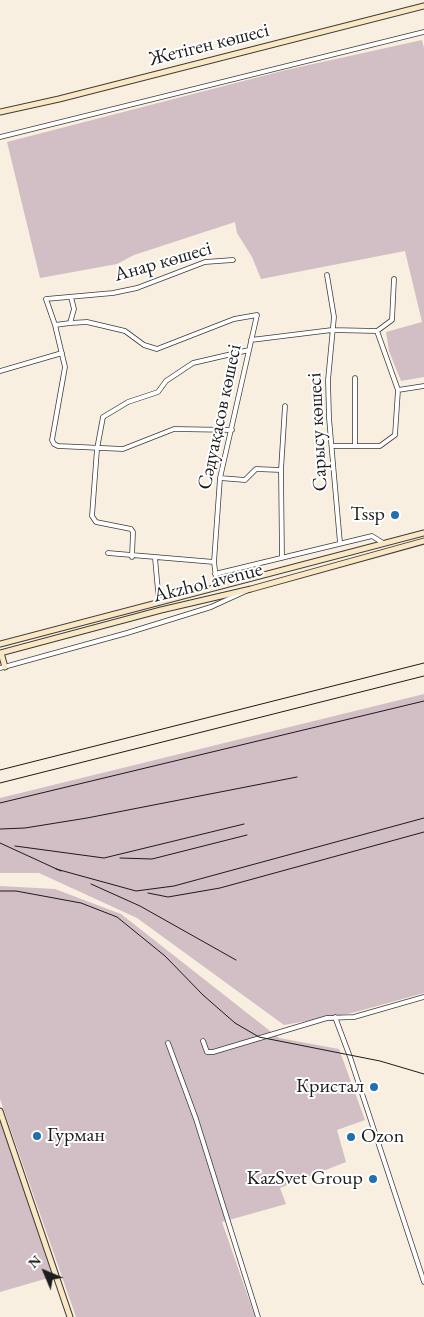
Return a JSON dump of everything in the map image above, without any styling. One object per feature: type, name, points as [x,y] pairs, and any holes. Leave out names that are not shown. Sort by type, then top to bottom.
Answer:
[{"type":"main road","name":"Жетіген көшесі","points":[[0,112],[59,99],[424,6]]},
{"type":"main road","name":"Akzhol avenue","points":[[0,644],[424,532]]},
{"type":"main road","name":"Akzhol avenue","points":[[0,653],[161,610],[251,589],[424,541]]},
{"type":"main road","points":[[0,653],[2,667]]},
{"type":"main road","points":[[0,1111],[70,1317]]},
{"type":"street","points":[[0,137],[424,32]]},
{"type":"street","name":"Анар көшесі","points":[[97,449],[58,446],[52,440],[65,367],[55,325],[46,299],[137,288],[204,262],[233,260]]},
{"type":"street","name":"Сарысу көшесі","points":[[327,275],[334,316],[328,380],[340,543]]},
{"type":"street","points":[[251,340],[332,330],[377,331],[392,320],[394,279]]},
{"type":"street","points":[[55,325],[70,323],[74,309],[71,297]]},
{"type":"street","name":"Сәдуақасов көшесі","points":[[70,323],[87,322],[125,331],[144,345],[157,349],[234,319],[256,315],[250,350],[220,478],[214,562],[217,586]]},
{"type":"street","points":[[332,446],[380,446],[394,435],[398,390],[377,331]]},
{"type":"street","points":[[132,557],[133,532],[131,529],[96,522],[92,516],[97,449],[103,417],[128,402],[158,392],[166,381],[194,363],[250,350]]},
{"type":"street","points":[[0,371],[62,354]]},
{"type":"street","points":[[354,378],[355,445]]},
{"type":"street","points":[[398,390],[424,386]]},
{"type":"street","points":[[282,558],[281,470],[285,406]]},
{"type":"street","points":[[97,449],[131,447],[169,430],[181,428],[232,430]]},
{"type":"street","points":[[220,478],[245,480],[256,469],[281,470]]},
{"type":"street","points":[[215,574],[372,536],[384,543]]},
{"type":"street","points":[[108,553],[132,557],[214,562]]},
{"type":"street","points":[[156,558],[159,602]]},
{"type":"street","points":[[2,667],[173,619],[232,599],[251,589]]},
{"type":"street","points":[[203,1041],[207,1052],[213,1052],[280,1031],[335,1017],[354,1017],[424,997]]},
{"type":"street","points":[[335,1017],[424,1282]]},
{"type":"street","points":[[168,1043],[196,1119],[258,1317]]},
{"type":"shaded area","points":[[422,40],[424,48],[424,377],[401,381],[389,351],[386,332],[422,322],[405,251],[261,279],[252,257],[237,233],[235,222],[134,255],[117,264],[40,278],[7,142],[286,70]]},
{"type":"shaded area","points":[[424,694],[424,993],[352,1013],[284,1025],[137,918],[39,873],[0,873],[0,798]]},
{"type":"shaded area","points":[[0,886],[55,889],[121,914],[279,1038],[339,1049],[365,1120],[337,1130],[346,1162],[280,1188],[286,1204],[222,1222],[255,1317],[76,1317],[0,1099]]},
{"type":"shaded area","points":[[0,1113],[55,1276],[0,1292]]},
{"type":"railway","points":[[0,770],[424,663]]},
{"type":"railway","points":[[0,783],[424,676]]},
{"type":"railway","points":[[0,803],[424,701]]},
{"type":"railway","points":[[0,829],[25,828],[87,818],[297,777]]},
{"type":"railway","points":[[56,869],[136,891],[174,886],[424,818]]},
{"type":"railway","points":[[15,846],[104,858],[244,824]]},
{"type":"railway","points":[[148,893],[168,897],[220,888],[424,832]]},
{"type":"railway","points":[[120,858],[152,859],[247,835]]},
{"type":"railway","points":[[0,843],[61,871]]},
{"type":"railway","points":[[91,884],[140,906],[236,960]]},
{"type":"railway","points":[[0,891],[16,891],[81,903],[117,917],[165,956],[203,995],[235,1023],[259,1037],[380,1061],[424,1074]]},
{"type":"place","name":"Tssp","points":[[395,515]]},
{"type":"place","name":"Кристал","points":[[374,1087]]},
{"type":"place","name":"Гурман","points":[[37,1136]]},
{"type":"place","name":"Ozon","points":[[351,1137]]},
{"type":"place","name":"KazSvet Group","points":[[373,1179]]}]
